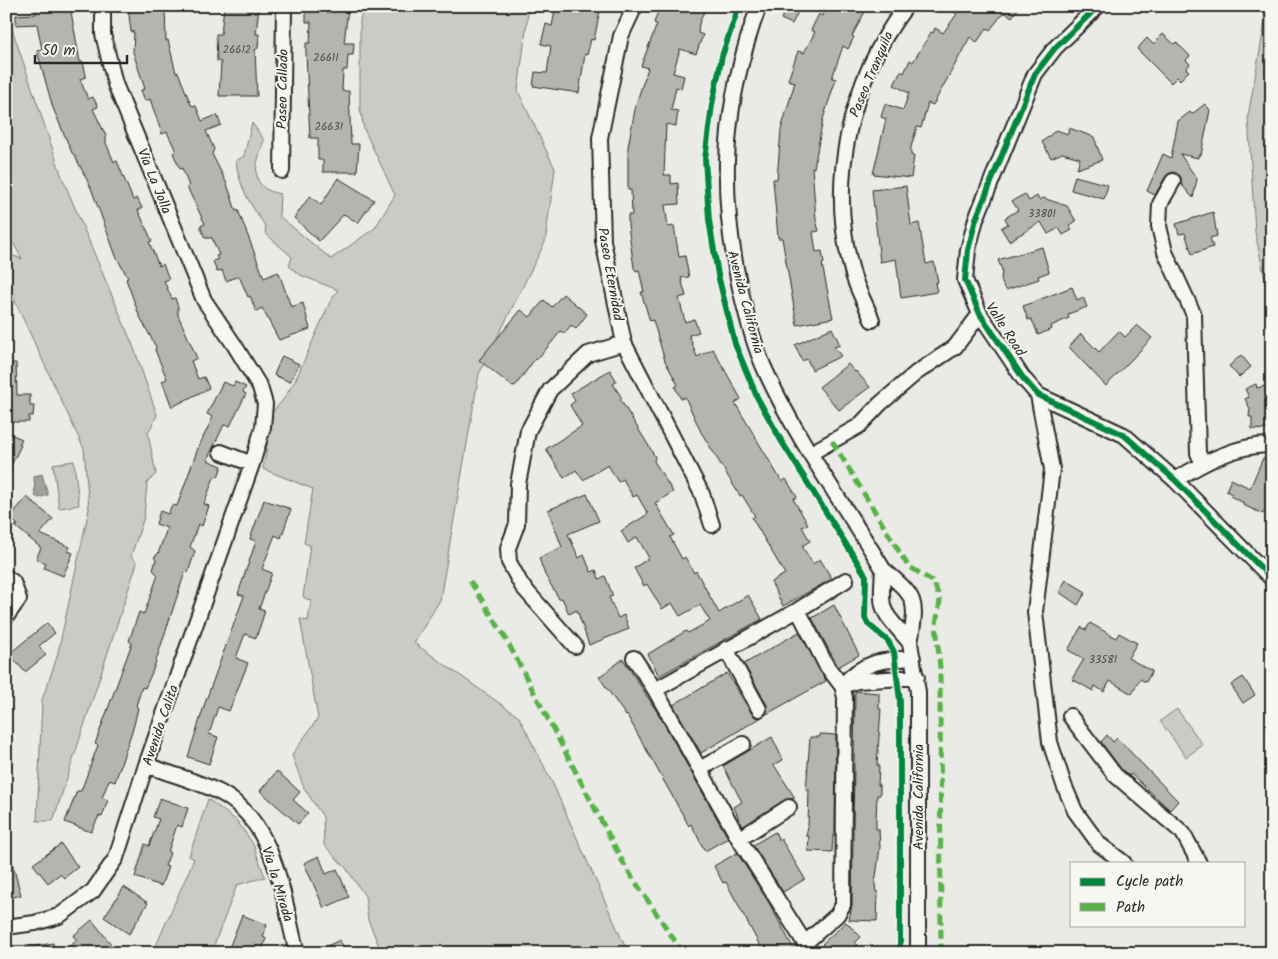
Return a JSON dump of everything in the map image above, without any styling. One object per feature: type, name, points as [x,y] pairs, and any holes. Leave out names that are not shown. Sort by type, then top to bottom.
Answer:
[{"type":"street","name":"Via La Jolla","points":[[103,6],[103,34],[115,84],[204,300],[260,387],[265,404],[263,427],[252,464]]},
{"type":"street","name":"Paseo Callado","points":[[282,171],[284,6]]},
{"type":"street","name":"Paseo Eternidad","points":[[635,6],[621,36],[600,138],[603,241],[624,344],[702,494],[712,525]]},
{"type":"street","name":"Avenida California","points":[[759,6],[748,36],[734,91],[726,152],[726,205],[732,251],[753,338],[766,373],[782,406],[883,569],[912,598],[915,612],[910,643],[917,677],[918,953]]},
{"type":"street","name":"Paseo Tranquila","points":[[872,320],[852,271],[841,192],[844,157],[852,114],[870,70],[887,32],[906,6]]},
{"type":"street","name":"Valle Road","points":[[1098,6],[1055,48],[1035,74],[976,219],[968,250],[965,280],[980,314],[1038,395],[1124,435],[1175,480],[1272,579]]},
{"type":"street","points":[[1173,181],[1160,204],[1159,226],[1166,252],[1194,315],[1198,453],[1203,464]]},
{"type":"street","points":[[812,453],[860,426],[880,404],[916,372],[955,347],[980,314]]},
{"type":"street","points":[[575,646],[522,586],[509,562],[508,548],[516,524],[518,484],[528,431],[550,390],[588,354],[624,344]]},
{"type":"street","points":[[1038,395],[1052,468],[1035,612],[1050,742],[1075,811],[1099,844],[1123,862]]},
{"type":"street","points":[[1175,480],[1203,464],[1245,448],[1272,445]]},
{"type":"street","points":[[221,452],[252,464]]},
{"type":"street","name":"Avenida Calita","points":[[6,927],[35,923],[59,916],[93,891],[116,858],[146,765],[252,464]]},
{"type":"street","points":[[883,569],[882,608],[888,619],[910,643]]},
{"type":"street","points":[[6,577],[13,582],[19,599],[6,617]]},
{"type":"street","points":[[655,690],[798,610],[846,580]]},
{"type":"street","points":[[634,658],[655,690],[739,839],[808,948],[837,915],[843,905],[846,697],[842,686],[826,665],[798,610]]},
{"type":"street","points":[[726,650],[759,709]]},
{"type":"street","points":[[842,686],[853,672],[865,666],[885,660],[913,658]]},
{"type":"street","points":[[842,686],[857,681],[917,677]]},
{"type":"street","points":[[1070,716],[1115,775],[1183,833],[1198,862]]},
{"type":"street","points":[[700,769],[743,744]]},
{"type":"street","name":"Via la Mirada","points":[[146,765],[222,794],[243,811],[260,832],[271,855],[297,953]]},
{"type":"street","points":[[739,839],[789,807]]},
{"type":"shaded area","points":[[363,6],[529,6],[518,91],[555,169],[545,242],[479,374],[440,600],[414,643],[519,717],[552,782],[628,953],[382,953],[368,920],[365,896],[346,868],[324,845],[323,817],[304,788],[292,755],[318,718],[300,619],[308,621],[311,601],[303,597],[310,545],[304,543],[313,489],[263,469],[273,411],[283,400],[295,381],[330,302],[338,290],[300,275],[289,266],[292,257],[265,233],[266,227],[243,188],[236,161],[244,156],[252,123],[264,140],[258,158],[258,181],[270,191],[280,194],[279,216],[331,259],[375,228],[395,195],[364,129],[360,108],[360,20]]},
{"type":"shaded area","points":[[1268,6],[1272,6],[1272,313],[1255,232],[1248,116]]},
{"type":"shaded area","points":[[6,11],[62,177],[134,348],[157,415],[148,433],[156,474],[147,483],[144,517],[131,556],[137,563],[53,821],[37,821],[42,700],[57,657],[89,509],[84,449],[6,282],[6,253],[22,259],[6,229]]},
{"type":"shaded area","points":[[74,461],[79,505],[59,508],[53,464]]},
{"type":"shaded area","points":[[42,474],[48,495],[39,498],[35,496],[34,476]]},
{"type":"shaded area","points":[[1177,709],[1203,745],[1186,757],[1160,721]]},
{"type":"shaded area","points":[[208,799],[237,821],[253,844],[265,877],[237,885],[211,953],[150,953],[155,948],[194,859],[189,856]]},
{"type":"building","points":[[35,6],[70,6],[80,62],[83,62],[86,75],[86,77],[80,79],[88,99],[93,97],[98,107],[93,109],[106,136],[106,143],[114,162],[117,161],[133,200],[137,198],[142,208],[138,210],[152,241],[149,242],[159,266],[163,264],[169,279],[164,281],[172,299],[175,298],[178,315],[197,358],[191,361],[198,379],[204,377],[209,388],[172,407],[162,381],[167,379],[155,350],[156,347],[139,315],[126,279],[128,278],[116,256],[91,188],[72,153],[53,108],[37,51],[42,50],[37,24],[16,25],[16,15],[36,14]]},
{"type":"building","points":[[128,6],[165,6],[166,41],[168,40],[176,73],[178,72],[191,105],[196,106],[202,121],[217,115],[221,125],[206,131],[214,149],[212,154],[227,184],[236,211],[238,210],[264,278],[279,273],[291,307],[303,303],[310,329],[279,340],[262,308],[256,311],[239,276],[226,281],[222,270],[217,272],[213,261],[218,259],[216,256],[219,255],[212,238],[205,238],[200,226],[205,224],[187,187],[189,186],[182,168],[180,169],[173,153],[176,151],[167,132],[162,134],[150,99],[145,101],[141,90],[145,89],[133,52],[134,32],[131,32]]},
{"type":"building","points":[[224,6],[259,6],[256,34],[259,34],[258,48],[255,50],[257,96],[219,96],[221,62],[217,61],[216,34],[221,34]]},
{"type":"building","points":[[556,6],[601,6],[594,40],[591,39],[587,55],[585,54],[579,93],[533,86],[535,72],[547,73],[551,46],[541,44],[546,24],[552,26]]},
{"type":"building","points":[[660,6],[706,6],[699,24],[698,33],[703,35],[696,54],[680,49],[673,73],[684,76],[681,89],[676,87],[671,110],[678,111],[676,126],[666,124],[664,175],[671,175],[671,184],[678,183],[679,204],[665,205],[668,227],[674,226],[679,257],[685,256],[689,277],[681,278],[686,296],[679,298],[685,322],[694,319],[699,332],[689,335],[697,357],[713,349],[741,399],[735,403],[782,482],[786,479],[797,497],[793,499],[808,524],[802,527],[810,541],[802,546],[813,564],[820,559],[832,579],[783,606],[771,582],[785,574],[752,518],[755,516],[742,495],[740,496],[701,432],[685,397],[681,399],[675,387],[678,385],[665,361],[653,320],[650,321],[641,292],[644,292],[639,270],[636,271],[634,268],[628,225],[628,215],[632,215],[631,190],[628,190],[628,147],[636,104],[648,68],[641,66],[657,24],[654,23]]},
{"type":"building","points":[[788,6],[801,6],[792,24],[781,19]]},
{"type":"building","points":[[828,6],[868,6],[852,36],[854,37],[848,49],[843,46],[832,78],[836,79],[823,119],[814,168],[812,167],[816,220],[819,231],[813,232],[816,252],[822,251],[824,263],[822,264],[833,318],[797,325],[782,238],[778,238],[773,179],[777,179],[781,130],[795,82],[788,80],[798,51],[804,53],[815,32],[811,30],[819,14],[822,16]]},
{"type":"building","points":[[946,6],[1020,6],[1012,17],[1004,12],[990,30],[987,28],[977,42],[970,37],[933,105],[928,103],[921,128],[917,127],[911,147],[911,155],[914,156],[911,178],[873,174],[886,119],[881,117],[885,104],[903,110],[909,93],[894,85],[901,71],[904,73],[910,60],[913,62],[931,32],[933,33],[935,28],[943,33],[957,14]]},
{"type":"building","points":[[329,8],[348,9],[344,43],[354,43],[353,55],[348,55],[347,70],[343,70],[342,91],[349,91],[351,144],[359,144],[357,172],[323,172],[323,160],[318,160],[318,138],[310,138],[306,43],[310,43],[311,22],[306,22],[306,9],[329,11]]},
{"type":"building","points":[[1163,34],[1174,44],[1176,42],[1190,56],[1186,60],[1190,64],[1186,69],[1189,71],[1180,80],[1177,77],[1171,83],[1137,49],[1147,38],[1153,44]]},
{"type":"building","points":[[1205,104],[1210,110],[1201,155],[1198,155],[1198,158],[1180,154],[1197,179],[1193,198],[1181,184],[1180,176],[1173,172],[1166,176],[1155,195],[1147,191],[1163,154],[1171,158],[1178,121],[1190,112],[1192,114]]},
{"type":"building","points":[[1069,128],[1094,137],[1102,160],[1077,169],[1080,158],[1062,153],[1051,158],[1042,142],[1056,130],[1068,134]]},
{"type":"building","points":[[1075,176],[1108,185],[1104,199],[1071,190]]},
{"type":"building","points":[[338,178],[374,200],[358,223],[344,214],[319,241],[294,218],[310,196],[321,205]]},
{"type":"building","points":[[906,186],[911,225],[919,223],[926,264],[934,262],[938,282],[935,283],[937,292],[901,298],[896,259],[880,262],[872,190]]},
{"type":"building","points":[[1025,194],[1029,201],[1037,196],[1039,200],[1043,198],[1067,206],[1076,221],[1069,226],[1072,230],[1063,235],[1059,228],[1048,234],[1041,222],[1009,241],[1001,228],[1008,224],[1005,218],[1018,210],[1012,201]]},
{"type":"building","points":[[1213,212],[1217,236],[1210,238],[1213,247],[1192,254],[1185,233],[1179,234],[1176,224]]},
{"type":"building","points":[[1042,247],[1049,272],[1038,276],[1039,279],[1006,290],[1001,280],[1002,270],[998,260]]},
{"type":"building","points":[[1072,287],[1077,300],[1083,297],[1087,307],[1068,314],[1069,318],[1051,326],[1052,329],[1038,335],[1031,319],[1028,320],[1023,306]]},
{"type":"building","points":[[563,294],[587,314],[576,329],[571,325],[564,334],[561,331],[535,359],[516,385],[513,387],[479,360],[521,310],[530,317],[544,300],[552,307]]},
{"type":"building","points":[[1137,325],[1152,338],[1106,386],[1069,347],[1081,334],[1099,352],[1119,331],[1125,337]]},
{"type":"building","points":[[832,328],[840,345],[834,347],[841,356],[812,370],[807,359],[802,361],[795,345]]},
{"type":"building","points":[[1241,355],[1251,367],[1239,377],[1229,366]]},
{"type":"building","points":[[282,356],[299,364],[290,382],[274,375]]},
{"type":"building","points":[[6,363],[16,363],[17,395],[30,395],[30,406],[34,406],[33,416],[29,416],[29,422],[6,422]]},
{"type":"building","points":[[848,364],[870,387],[839,410],[819,387]]},
{"type":"building","points":[[610,370],[616,380],[613,384],[622,398],[620,399],[650,448],[655,457],[654,461],[673,492],[655,503],[674,535],[670,537],[682,559],[685,557],[694,573],[696,571],[719,613],[748,595],[762,619],[659,676],[648,654],[686,631],[688,633],[710,621],[700,605],[680,616],[672,603],[662,609],[647,584],[644,586],[634,568],[649,558],[637,537],[628,543],[621,531],[648,514],[637,495],[633,497],[623,479],[618,482],[608,465],[583,480],[576,470],[564,478],[546,449],[582,426],[570,405],[575,401],[571,393]]},
{"type":"building","points":[[223,382],[233,386],[235,382],[246,387],[243,392],[246,394],[230,426],[224,425],[207,460],[222,466],[218,477],[215,476],[213,480],[204,504],[209,506],[202,526],[198,524],[190,547],[195,551],[188,573],[185,572],[153,670],[145,688],[142,687],[136,706],[138,708],[134,725],[115,782],[109,780],[102,798],[108,800],[102,817],[99,816],[91,832],[65,822],[77,791],[81,791],[98,745],[95,744],[132,643],[129,641],[139,612],[144,614],[158,575],[153,570],[156,560],[154,557],[158,554],[167,528],[156,524],[160,511],[168,514],[172,505],[177,506],[198,448],[213,417],[207,414]]},
{"type":"building","points":[[1256,384],[1257,388],[1264,386],[1272,403],[1270,430],[1252,429],[1252,417],[1249,417],[1250,409],[1245,399],[1249,397],[1245,389]]},
{"type":"building","points":[[6,432],[22,439],[6,476]]},
{"type":"building","points":[[1263,458],[1272,462],[1272,496],[1263,514],[1243,505],[1244,503],[1230,496],[1232,494],[1226,491],[1231,479],[1250,488]]},
{"type":"building","points":[[587,494],[599,521],[568,534],[579,558],[584,555],[591,572],[596,570],[599,579],[605,576],[613,596],[609,597],[618,618],[624,615],[629,629],[589,645],[577,610],[569,614],[562,598],[559,599],[545,575],[539,558],[562,547],[548,510]]},
{"type":"building","points":[[27,497],[53,519],[40,534],[70,547],[68,551],[73,553],[63,576],[44,568],[46,563],[36,559],[41,548],[15,526],[18,525],[9,518]]},
{"type":"building","points":[[264,500],[291,509],[281,538],[275,535],[262,569],[272,573],[259,609],[265,611],[256,638],[245,634],[236,658],[248,663],[229,711],[218,707],[209,734],[218,737],[209,764],[188,757],[205,703],[244,596],[238,594],[256,541],[250,539]]},
{"type":"building","points":[[1066,580],[1086,592],[1078,605],[1059,592]]},
{"type":"building","points":[[834,605],[859,655],[838,667],[812,618]]},
{"type":"building","points":[[47,623],[55,633],[39,646],[46,655],[25,672],[9,654]]},
{"type":"building","points":[[1090,623],[1116,638],[1119,633],[1137,643],[1128,658],[1152,671],[1146,682],[1140,679],[1132,694],[1110,681],[1104,692],[1095,686],[1093,691],[1072,679],[1084,659],[1068,650],[1081,627],[1086,630]]},
{"type":"building","points":[[799,632],[826,681],[765,715],[767,705],[744,664]]},
{"type":"building","points":[[623,659],[658,713],[728,838],[705,851],[627,715],[599,677]]},
{"type":"building","points":[[727,673],[752,714],[755,717],[762,717],[701,753],[673,705]]},
{"type":"building","points":[[1243,677],[1255,695],[1243,703],[1231,685]]},
{"type":"building","points":[[855,691],[879,693],[879,709],[881,709],[877,765],[879,765],[878,785],[880,786],[880,795],[877,795],[876,829],[879,829],[880,848],[875,884],[876,892],[878,892],[877,921],[849,920],[852,905]]},
{"type":"building","points":[[820,734],[836,735],[835,836],[833,836],[832,852],[808,851],[809,836],[806,836],[809,789],[806,791],[810,737],[820,737]]},
{"type":"building","points":[[1107,735],[1113,742],[1117,738],[1178,801],[1170,810],[1131,774],[1129,776],[1121,769],[1101,742]]},
{"type":"building","points":[[772,737],[783,760],[774,765],[795,798],[784,800],[742,827],[734,807],[742,802],[723,766]]},
{"type":"building","points":[[277,771],[300,792],[293,800],[308,813],[298,824],[260,791]]},
{"type":"building","points":[[160,798],[188,808],[182,827],[177,825],[165,866],[168,867],[161,886],[135,877],[145,844],[149,846],[159,819],[153,817]]},
{"type":"building","points":[[775,832],[805,879],[783,892],[753,845]]},
{"type":"building","points":[[61,844],[78,867],[64,878],[60,874],[48,883],[33,864]]},
{"type":"building","points":[[6,851],[9,851],[21,895],[6,899]]},
{"type":"building","points":[[737,853],[768,901],[796,953],[767,953],[759,944],[726,882],[723,883],[714,866]]},
{"type":"building","points":[[319,856],[326,874],[337,869],[349,897],[324,908],[304,863]]},
{"type":"building","points":[[124,887],[148,903],[129,934],[104,917]]},
{"type":"building","points":[[242,915],[267,925],[263,937],[266,938],[261,953],[242,953],[229,948]]},
{"type":"building","points":[[92,920],[111,944],[100,953],[62,953],[77,940],[73,936]]},
{"type":"building","points":[[846,922],[861,937],[855,943],[858,945],[851,953],[820,953],[825,946],[822,944]]},
{"type":"building","points":[[340,940],[346,953],[312,953]]},
{"type":"building","points":[[53,943],[55,953],[25,953],[25,948]]},
{"type":"marked path","points":[[832,441],[908,566],[934,582],[940,601],[936,624],[940,668],[941,953]]},
{"type":"marked path","points":[[470,581],[505,637],[626,868],[683,953]]},
{"type":"cycle path","points":[[739,6],[722,56],[712,105],[705,159],[709,220],[718,275],[735,344],[757,397],[782,442],[866,576],[865,618],[868,624],[888,641],[894,652],[900,701],[900,953]]},
{"type":"cycle path","points":[[1098,6],[1055,48],[1035,74],[976,219],[968,250],[965,280],[980,314],[1023,378],[1038,395],[1124,435],[1175,480],[1272,579]]}]
